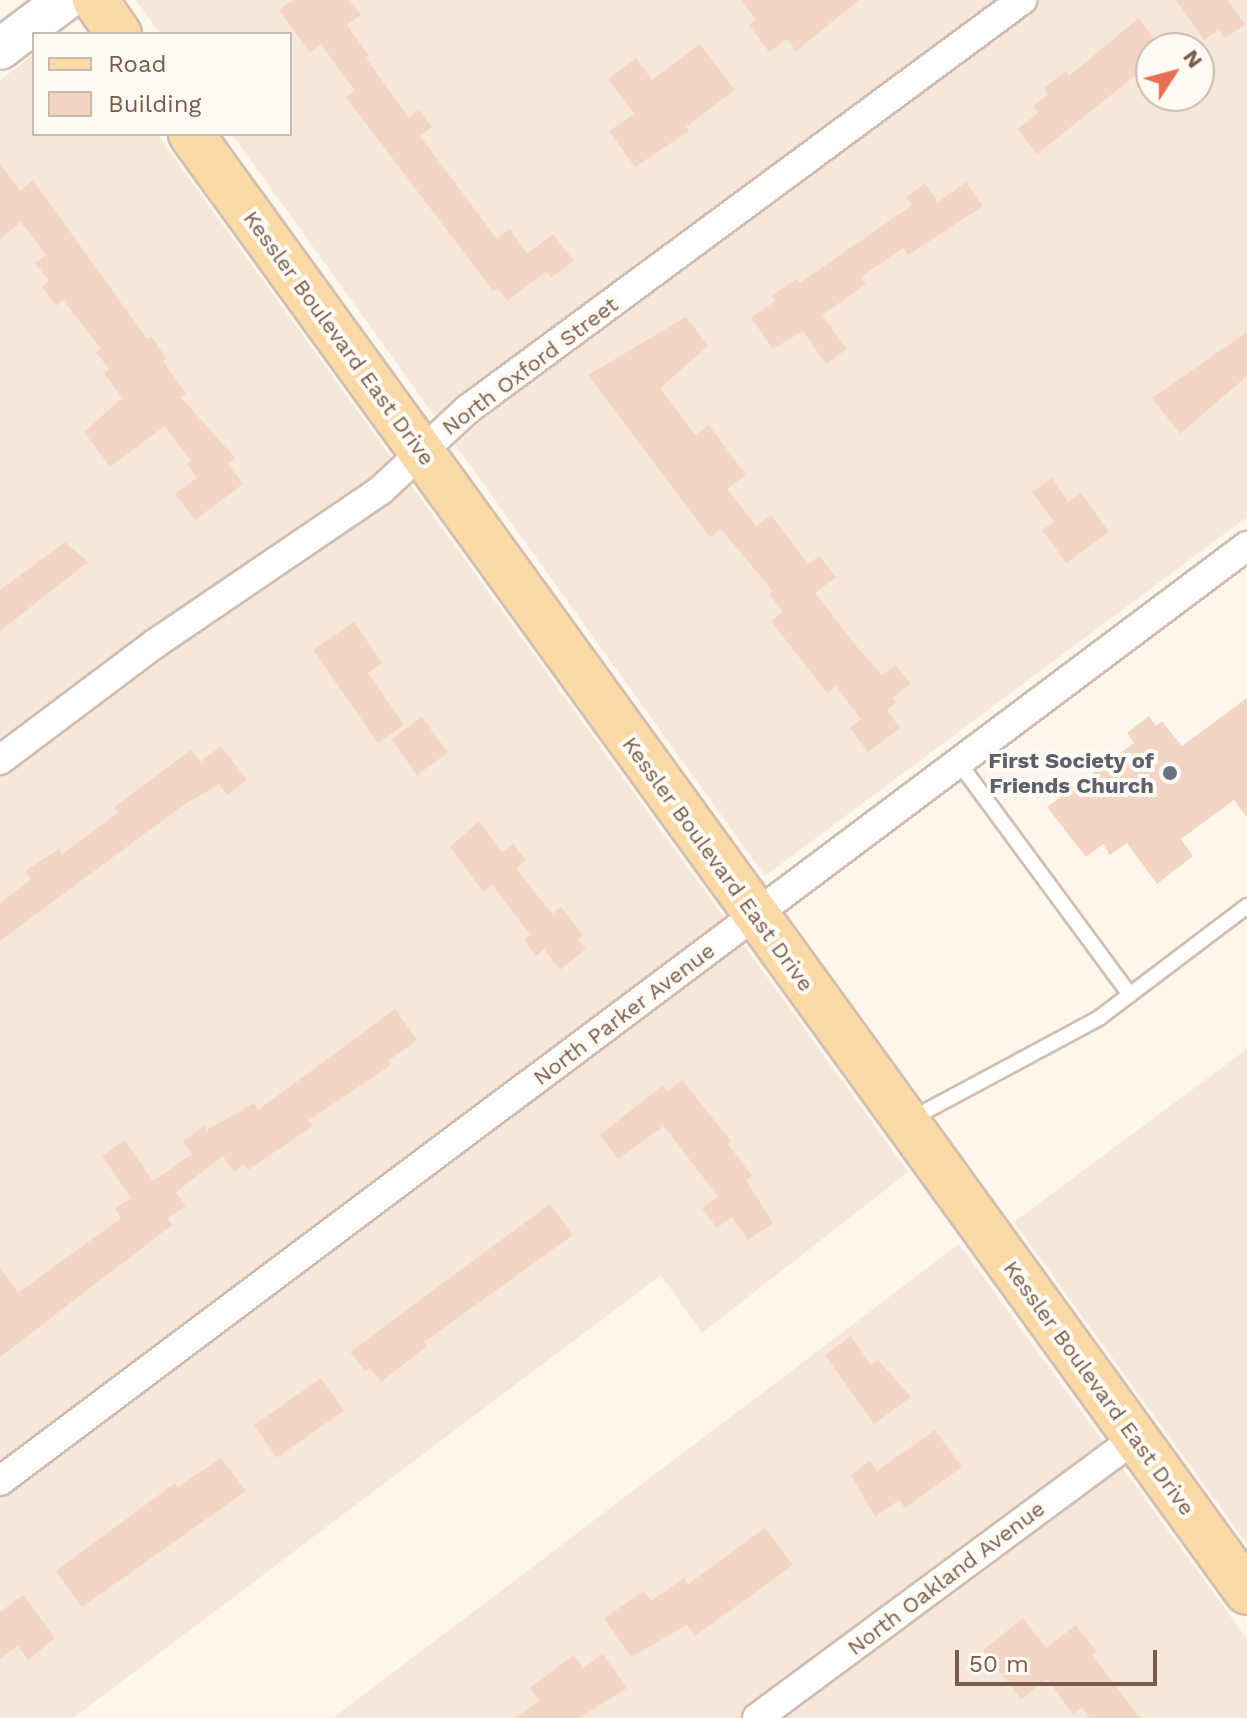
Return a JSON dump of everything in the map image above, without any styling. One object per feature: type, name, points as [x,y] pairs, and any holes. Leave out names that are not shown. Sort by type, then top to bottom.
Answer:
[{"type":"main road","points":[[95,0],[118,32]]},
{"type":"main road","name":"Kessler Boulevard East Drive","points":[[192,136],[1247,1592]]},
{"type":"street","points":[[0,49],[65,0]]},
{"type":"street","name":"North Oxford Street","points":[[0,760],[156,643],[373,496],[468,409],[1022,0]]},
{"type":"street","name":"North Parker Avenue","points":[[0,1481],[1247,546]]},
{"type":"street","name":"North Oakland Avenue","points":[[757,1718],[1135,1438]]},
{"type":"lane","points":[[959,763],[1130,995]]},
{"type":"lane","points":[[905,1122],[1099,1018],[1247,906]]},
{"type":"shaded area","points":[[136,0],[1247,0],[1247,517],[765,876],[233,136],[292,136],[292,32],[159,32]]},
{"type":"shaded area","points":[[32,56],[32,136],[158,136],[908,1172],[702,1333],[661,1275],[73,1718],[0,1718],[0,80]]},
{"type":"shaded area","points":[[1247,1049],[1247,1544],[1014,1222]]},
{"type":"shaded area","points":[[959,1244],[1247,1639],[1247,1718],[333,1718]]},
{"type":"building","points":[[293,0],[350,0],[361,15],[347,25],[369,56],[366,58],[409,118],[419,110],[432,127],[420,136],[497,239],[510,229],[527,254],[553,234],[574,261],[551,278],[546,272],[507,301],[498,288],[493,291],[346,97],[355,91],[321,44],[310,53],[279,10]]},
{"type":"building","points":[[741,0],[859,0],[796,51],[787,39],[769,52],[749,25],[756,20]]},
{"type":"building","points":[[1176,0],[1228,0],[1245,25],[1225,38],[1219,30],[1198,32]]},
{"type":"building","points":[[1139,18],[1149,32],[1135,32],[1135,76],[1037,154],[1018,129],[1038,113],[1033,106],[1048,94],[1044,88],[1066,71],[1069,76]]},
{"type":"building","points":[[700,44],[735,90],[686,127],[689,131],[635,167],[609,131],[634,114],[608,79],[636,58],[652,80]]},
{"type":"building","points":[[0,164],[20,191],[33,180],[147,339],[151,336],[166,358],[163,361],[186,394],[181,397],[235,458],[228,464],[243,484],[195,520],[175,494],[197,478],[187,464],[191,461],[165,426],[110,467],[84,432],[122,398],[104,373],[109,369],[96,352],[101,349],[63,300],[56,306],[42,287],[49,281],[35,263],[46,255],[21,222],[0,239]]},
{"type":"building","points":[[966,182],[983,206],[908,255],[903,248],[861,277],[866,284],[822,315],[847,349],[826,364],[803,331],[773,349],[751,318],[775,301],[772,296],[796,279],[800,283],[912,205],[906,197],[925,183],[938,202]]},
{"type":"building","points":[[686,317],[708,346],[660,388],[695,435],[709,425],[746,475],[727,489],[756,526],[771,515],[808,564],[819,556],[836,577],[815,593],[858,648],[882,675],[896,665],[911,684],[892,698],[896,702],[887,710],[900,728],[868,752],[850,728],[861,719],[836,686],[827,693],[771,621],[783,612],[769,594],[773,591],[721,529],[710,537],[588,375]]},
{"type":"building","points":[[1247,332],[1247,376],[1180,434],[1152,398]]},
{"type":"building","points":[[1052,478],[1068,502],[1081,493],[1109,532],[1066,563],[1042,530],[1054,522],[1032,492]]},
{"type":"building","points":[[65,542],[88,562],[0,631],[0,590]]},
{"type":"building","points":[[354,622],[382,663],[368,673],[404,725],[378,743],[313,650]]},
{"type":"building","name":"First Society of Friends Church","points":[[1247,698],[1247,817],[1234,800],[1181,839],[1193,856],[1157,884],[1127,843],[1110,855],[1103,844],[1086,857],[1047,807],[1134,743],[1127,733],[1149,716],[1156,726],[1162,721],[1182,746]]},
{"type":"building","points":[[422,717],[448,753],[417,775],[391,739]]},
{"type":"building","points":[[221,746],[247,780],[227,795],[219,784],[182,806],[0,941],[0,903],[31,879],[25,871],[59,849],[62,854],[118,813],[114,807],[191,750],[200,762]]},
{"type":"building","points":[[479,821],[502,852],[513,844],[526,860],[516,868],[552,914],[561,907],[583,935],[578,939],[586,949],[560,970],[544,949],[536,956],[524,939],[530,934],[492,885],[483,892],[450,847]]},
{"type":"building","points":[[395,1009],[417,1040],[388,1061],[391,1065],[309,1120],[313,1126],[248,1170],[244,1164],[234,1172],[223,1156],[176,1192],[186,1206],[168,1218],[172,1225],[0,1357],[0,1268],[18,1293],[121,1218],[115,1209],[131,1198],[102,1156],[125,1140],[153,1181],[192,1154],[183,1141],[204,1126],[207,1130],[254,1103],[258,1110]]},
{"type":"building","points":[[682,1080],[731,1141],[728,1144],[752,1176],[746,1180],[773,1223],[748,1240],[732,1217],[717,1228],[702,1208],[718,1197],[664,1126],[618,1159],[600,1135],[663,1085],[668,1091]]},
{"type":"building","points":[[550,1204],[573,1235],[424,1342],[427,1346],[381,1382],[370,1368],[365,1371],[350,1352]]},
{"type":"building","points":[[851,1336],[871,1365],[878,1360],[911,1397],[874,1424],[825,1355]]},
{"type":"building","points":[[321,1378],[344,1411],[277,1458],[254,1425]]},
{"type":"building","points":[[935,1430],[962,1467],[905,1508],[899,1500],[875,1517],[851,1475],[870,1461],[877,1471]]},
{"type":"building","points":[[221,1458],[246,1491],[82,1607],[56,1571],[175,1483],[178,1487]]},
{"type":"building","points":[[765,1528],[793,1565],[695,1636],[687,1625],[631,1657],[604,1618],[644,1591],[651,1601],[684,1578],[688,1584]]},
{"type":"building","points":[[23,1595],[55,1638],[28,1660],[18,1646],[0,1659],[0,1612]]},
{"type":"building","points":[[1023,1618],[1046,1648],[1076,1625],[1096,1651],[1092,1655],[1140,1718],[1090,1718],[1082,1707],[1073,1714],[1047,1679],[1021,1699],[983,1650]]},
{"type":"building","points":[[603,1654],[627,1688],[579,1718],[516,1718],[539,1701],[530,1688],[574,1655],[583,1668]]},
{"type":"place","name":"First Society of Friends Church","points":[[1170,773]]}]
